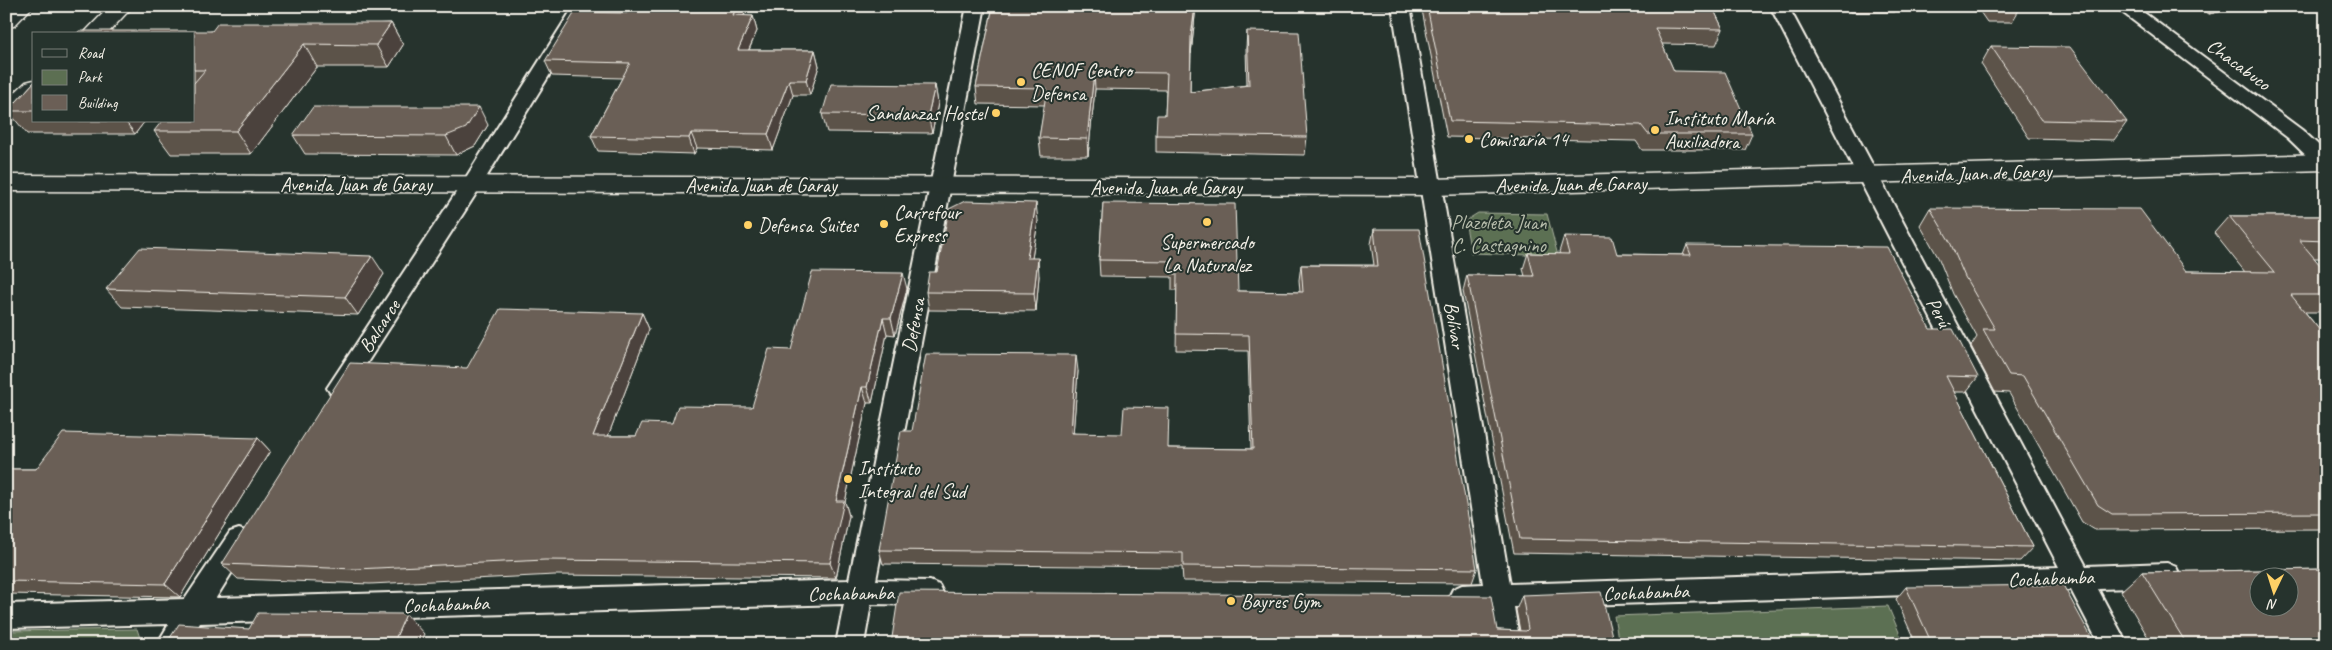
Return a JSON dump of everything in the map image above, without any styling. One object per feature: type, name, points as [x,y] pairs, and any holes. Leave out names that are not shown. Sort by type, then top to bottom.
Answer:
[{"type":"main road","points":[[6,21],[22,6]]},
{"type":"main road","points":[[78,32],[102,6]]},
{"type":"main road","points":[[96,32],[123,6]]},
{"type":"main road","name":"Avenida Juan de Garay","points":[[6,183],[1432,187],[2326,162]]},
{"type":"street","name":"Balcarce","points":[[327,406],[472,184],[583,6]]},
{"type":"street","name":"Defensa","points":[[850,644],[976,6]]},
{"type":"street","name":"Bolívar","points":[[1400,6],[1432,187],[1506,644]]},
{"type":"street","name":"Perú","points":[[1779,6],[2113,644]]},
{"type":"street","name":"Chacabuco","points":[[2123,6],[2295,134],[2326,162]]},
{"type":"street","points":[[171,644],[251,521]]},
{"type":"street","name":"Cochabamba","points":[[1438,597],[1498,597],[2187,574]]},
{"type":"street","name":"Cochabamba","points":[[6,616],[860,592],[950,593]]},
{"type":"green space","name":"Plazoleta Juan C. Castagnino","points":[[1478,213],[1547,214],[1558,256],[1471,253],[1465,221]]},
{"type":"green space","points":[[1888,606],[1904,644],[1619,644],[1614,616]]},
{"type":"green space","points":[[137,629],[142,644],[6,644],[6,631]]},
{"type":"building","points":[[631,6],[737,6],[733,15],[753,16],[738,50],[815,50],[806,80],[789,80],[768,134],[691,133],[689,138],[591,136],[630,63],[545,61],[575,12],[627,13]]},
{"type":"building","points":[[993,6],[1195,6],[1191,37],[1190,92],[1249,85],[1247,31],[1299,32],[1307,137],[1156,135],[1157,115],[1165,115],[1167,73],[1094,72],[1087,139],[1039,138],[1047,88],[976,87]]},
{"type":"building","points":[[1427,6],[1712,6],[1723,29],[1655,28],[1674,71],[1725,72],[1752,134],[1648,134],[1641,125],[1450,121]]},
{"type":"building","points":[[1991,6],[2016,6],[2019,10],[1994,9]]},
{"type":"building","points":[[218,23],[391,23],[376,45],[304,44],[236,131],[154,131],[161,122],[195,122],[195,82],[205,70],[195,70],[195,32],[78,32],[212,31]]},
{"type":"building","points":[[1991,46],[2070,47],[2127,122],[2041,120]]},
{"type":"building","points":[[32,84],[32,111],[8,111]]},
{"type":"building","points":[[831,84],[935,85],[928,115],[822,114]]},
{"type":"building","points":[[313,107],[479,107],[466,128],[446,136],[293,135]]},
{"type":"building","points":[[965,201],[1036,203],[1027,258],[1038,258],[1034,293],[926,292],[929,272],[937,272],[949,209]]},
{"type":"building","points":[[1103,203],[1235,204],[1238,291],[1303,292],[1301,265],[1378,266],[1374,229],[1419,229],[1477,569],[1183,566],[1183,553],[879,550],[901,431],[912,431],[926,354],[1076,355],[1071,433],[1122,434],[1124,407],[1169,408],[1168,448],[1253,449],[1249,335],[1176,334],[1177,274],[1172,274],[1172,261],[1099,260]]},
{"type":"building","points":[[1930,208],[2140,209],[2186,271],[2275,272],[2229,216],[2326,216],[2326,241],[2299,240],[2326,272],[2326,295],[2291,295],[2326,338],[2326,513],[2112,514],[2098,505],[2023,376],[2009,375],[1983,329],[1995,329],[1965,277],[1950,242]]},
{"type":"building","points":[[1564,236],[1612,237],[1617,254],[1691,255],[1687,245],[1887,247],[1930,329],[1953,329],[1978,377],[1946,376],[2033,547],[1520,539],[1467,275],[1534,276],[1528,253],[1569,254]]},
{"type":"building","points":[[140,248],[372,256],[345,297],[106,289]]},
{"type":"building","points":[[812,272],[903,273],[891,318],[883,318],[867,387],[862,387],[836,501],[844,501],[830,563],[545,560],[356,569],[222,564],[350,363],[467,368],[500,309],[642,313],[593,436],[636,436],[642,423],[672,424],[678,406],[752,407],[769,349],[791,350]]},
{"type":"building","points":[[63,433],[258,438],[165,584],[6,581],[6,469],[36,469]]},
{"type":"building","points":[[2300,569],[2326,569],[2326,641],[2186,643],[2142,572],[2250,570],[2250,618],[2300,618]]},
{"type":"building","points":[[2063,585],[2095,644],[1932,644],[1906,587]]},
{"type":"building","points":[[899,592],[1491,596],[1497,630],[1526,631],[1528,629],[1522,595],[1601,592],[1614,644],[891,644]]},
{"type":"building","points":[[258,613],[406,614],[393,644],[166,644],[179,624],[249,629]]},
{"type":"place","name":"CENOF Centro Defensa","points":[[1021,82]]},
{"type":"place","name":"Sandanzas Hostel","points":[[996,113]]},
{"type":"place","name":"Instituto María Auxiliadora","points":[[1655,130]]},
{"type":"place","name":"Comisaría 14","points":[[1469,139]]},
{"type":"place","name":"Supermercado La Naturalez","points":[[1207,222]]},
{"type":"place","name":"Carrefour Express","points":[[884,224]]},
{"type":"place","name":"Defensa Suites","points":[[748,225]]},
{"type":"place","name":"Instituto Integral del Sud","points":[[848,479]]},
{"type":"place","name":"Bayres Gym","points":[[1231,601]]}]
